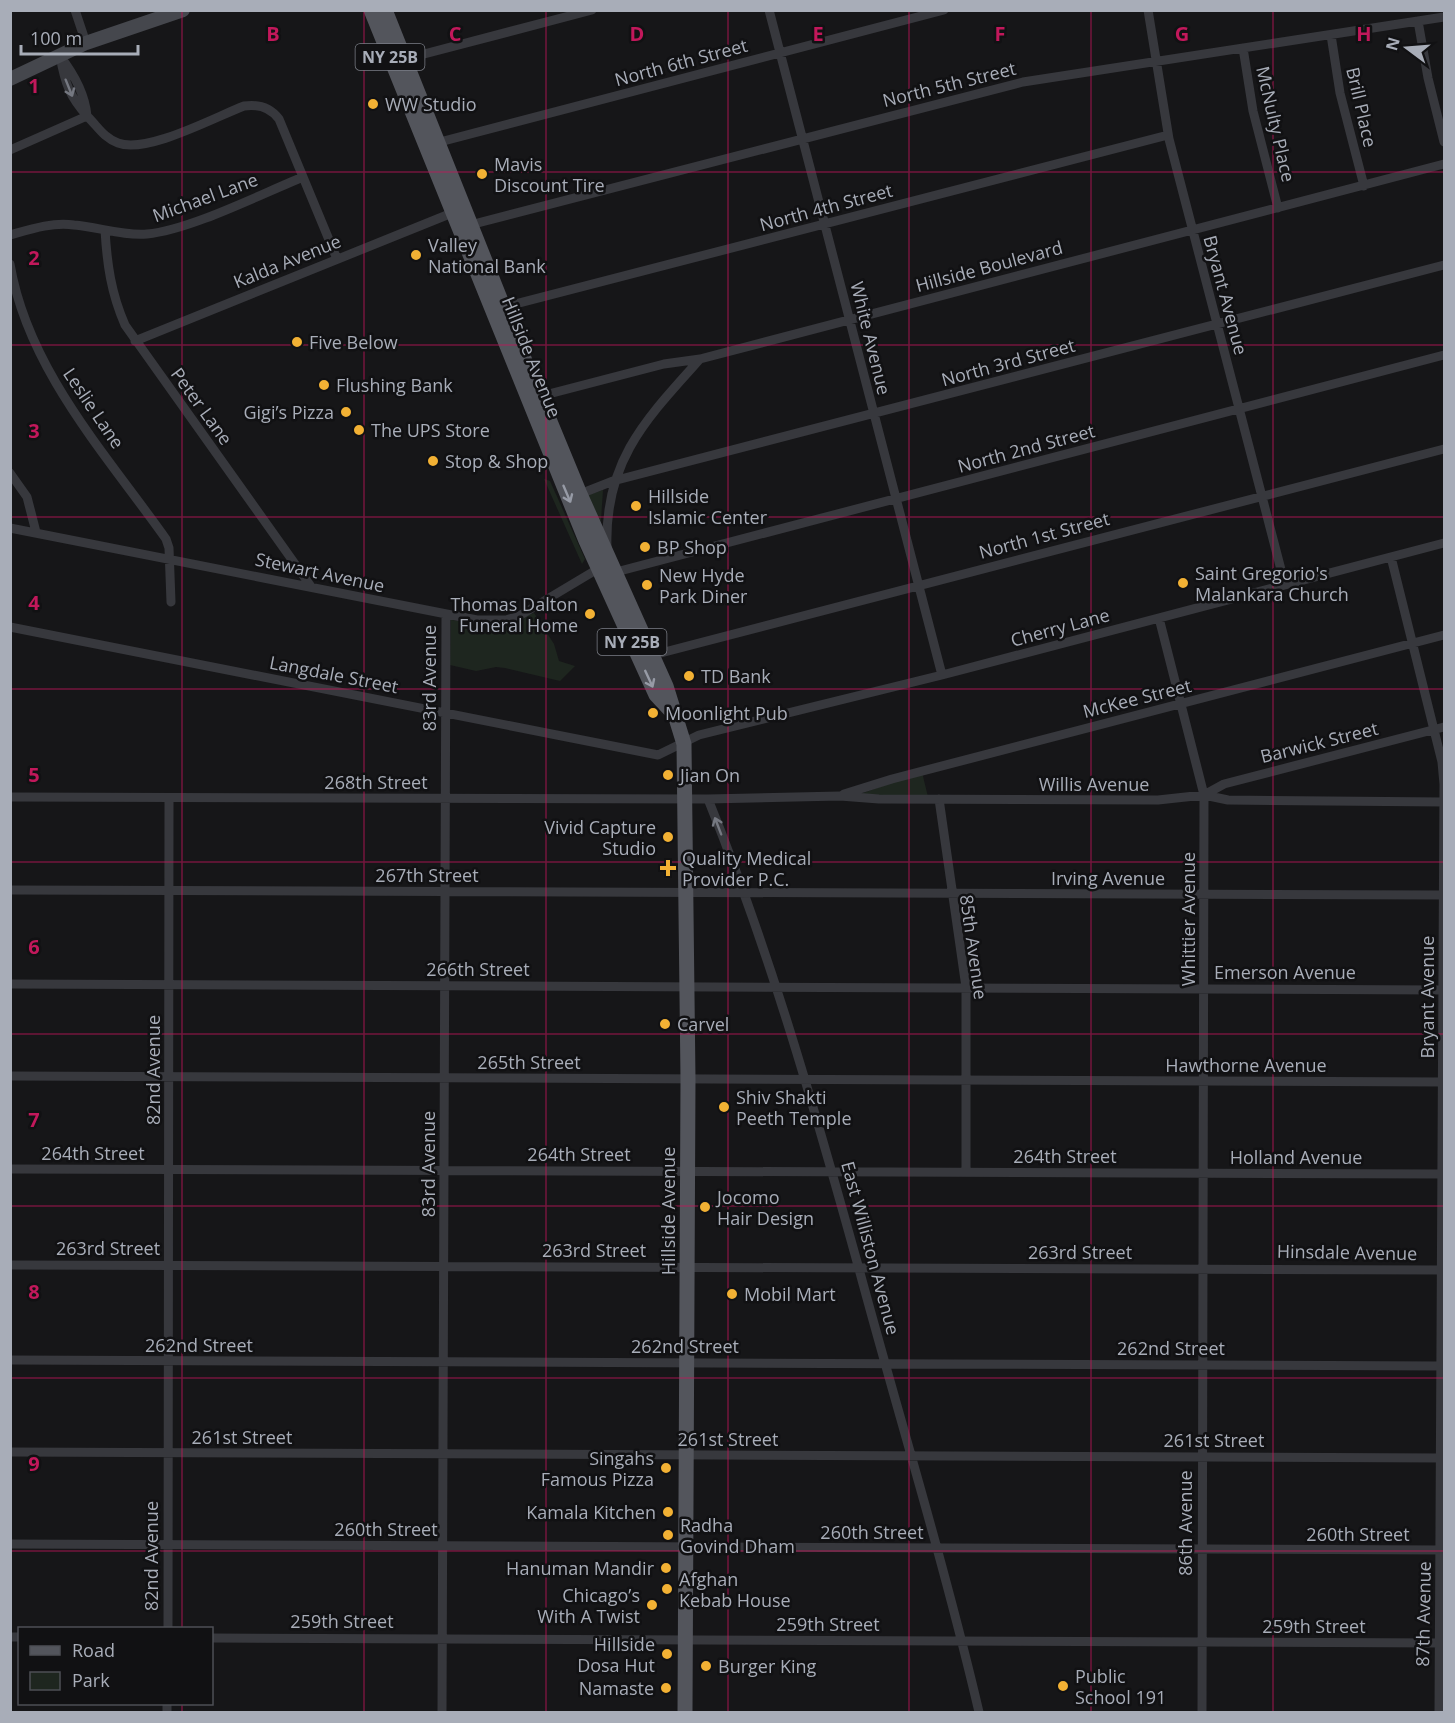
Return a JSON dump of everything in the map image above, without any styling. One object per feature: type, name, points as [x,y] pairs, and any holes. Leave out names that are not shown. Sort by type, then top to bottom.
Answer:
[{"type":"main road","points":[[10,79],[86,43],[168,13],[183,10]]},
{"type":"main road","name":"Hillside Avenue","points":[[371,10],[470,225],[498,309],[608,564],[653,655],[666,686],[684,744],[687,798],[685,1713]]},
{"type":"main road","name":"Hillside Avenue","points":[[385,10],[405,59],[452,213],[541,396],[608,564],[656,694],[672,711]]},
{"type":"street","points":[[75,10],[86,43]]},
{"type":"street","points":[[405,59],[592,10]]},
{"type":"street","name":"White Avenue","points":[[769,10],[942,675]]},
{"type":"street","name":"North 6th Street","points":[[432,145],[944,10]]},
{"type":"street","name":"Bryant Avenue","points":[[1148,10],[1168,135],[1285,585]]},
{"type":"street","name":"North 5th Street","points":[[470,225],[1023,82],[1444,17]]},
{"type":"street","points":[[1418,21],[1428,78],[1444,142]]},
{"type":"street","name":"Brill Place","points":[[1331,35],[1340,93],[1364,186]]},
{"type":"street","name":"McNulty Place","points":[[1243,48],[1253,111],[1278,208]]},
{"type":"street","points":[[60,56],[73,73],[86,105],[87,116],[106,137],[118,143],[136,146],[148,144],[244,106],[258,105],[268,108],[279,119],[337,259]]},
{"type":"street","points":[[10,150],[87,116]]},
{"type":"street","name":"North 4th Street","points":[[498,309],[1168,135]]},
{"type":"street","name":"Hillside Boulevard","points":[[541,396],[664,364],[700,359],[1444,164]]},
{"type":"street","name":"Michael Lane","points":[[10,235],[54,224],[135,235],[168,231],[303,177]]},
{"type":"street","name":"Kalda Avenue","points":[[135,341],[452,213]]},
{"type":"street","name":"Peter Lane","points":[[105,230],[112,293],[125,325],[310,585]]},
{"type":"street","name":"Leslie Lane","points":[[10,264],[19,301],[41,356],[67,399],[166,538],[170,559]]},
{"type":"street","name":"North 3rd Street","points":[[580,494],[613,481],[1444,265]]},
{"type":"street","name":"North 2nd Street","points":[[608,564],[896,499],[1444,355]]},
{"type":"street","points":[[608,564],[613,481],[648,417],[700,359]]},
{"type":"street","name":"North 1st Street","points":[[653,655],[1444,449]]},
{"type":"street","points":[[10,473],[27,497],[36,532]]},
{"type":"street","name":"Stewart Avenue","points":[[10,528],[310,585],[446,615],[490,621],[519,616],[608,564]]},
{"type":"street","name":"Cherry Lane","points":[[684,744],[699,735],[942,675],[1444,543]]},
{"type":"street","name":"Bryant Avenue","points":[[1391,557],[1442,762],[1444,802],[1442,1444]]},
{"type":"street","points":[[170,559],[171,602]]},
{"type":"street","name":"83rd Avenue","points":[[442,1713],[446,615]]},
{"type":"street","name":"Whittier Avenue","points":[[1159,618],[1204,795],[1203,1225]]},
{"type":"street","name":"Langdale Street","points":[[10,627],[658,755],[684,744]]},
{"type":"street","name":"McKee Street","points":[[840,796],[892,778],[1444,635]]},
{"type":"street","name":"Barwick Street","points":[[1204,795],[1224,784],[1444,727]]},
{"type":"street","name":"Willis Avenue","points":[[743,799],[840,796],[1158,800],[1204,795],[1228,800],[1444,802]]},
{"type":"street","name":"268th Street","points":[[10,797],[169,800],[743,799]]},
{"type":"street","name":"East Williston Avenue","points":[[708,799],[744,893],[807,1080],[937,1548],[979,1713]]},
{"type":"street","name":"85th Avenue","points":[[939,799],[966,987],[966,1172]]},
{"type":"street","name":"82nd Avenue","points":[[168,1627],[169,800]]},
{"type":"street","name":"267th Street","points":[[10,890],[844,893]]},
{"type":"street","name":"Irving Avenue","points":[[844,893],[1444,895]]},
{"type":"street","name":"266th Street","points":[[10,984],[946,987]]},
{"type":"street","name":"Emerson Avenue","points":[[946,987],[1444,990]]},
{"type":"street","name":"265th Street","points":[[10,1076],[1047,1081]]},
{"type":"street","name":"Hawthorne Avenue","points":[[1047,1081],[1444,1082]]},
{"type":"street","name":"264th Street","points":[[10,1169],[1147,1173]]},
{"type":"street","name":"Holland Avenue","points":[[1147,1173],[1444,1174]]},
{"type":"street","name":"86th Avenue","points":[[1202,1713],[1203,1225]]},
{"type":"street","name":"263rd Street","points":[[10,1264],[1250,1268]]},
{"type":"street","name":"Hinsdale Avenue","points":[[1250,1268],[1444,1270]]},
{"type":"street","name":"262nd Street","points":[[10,1360],[1444,1366]]},
{"type":"street","name":"87th Avenue","points":[[1439,1713],[1442,1643],[1442,1444]]},
{"type":"street","name":"261st Street","points":[[10,1452],[1443,1458]]},
{"type":"street","name":"260th Street","points":[[10,1545],[1443,1550]]},
{"type":"street","name":"259th Street","points":[[213,1638],[1442,1643]]},
{"type":"green space","points":[[544,479],[550,481],[585,559],[582,564]]},
{"type":"green space","points":[[603,490],[601,520],[600,522],[588,495]]},
{"type":"green space","points":[[534,613],[554,644],[559,661],[575,666],[560,681],[505,668],[496,667],[476,671],[450,665],[451,620],[494,624]]},
{"type":"green space","points":[[922,772],[928,797],[860,794]]},
{"type":"place","name":"WW Studio","points":[[373,104]]},
{"type":"place","name":"Mavis Discount Tire","points":[[482,174]]},
{"type":"place","name":"Valley National Bank","points":[[416,255]]},
{"type":"place","name":"Five Below","points":[[297,342]]},
{"type":"place","name":"Flushing Bank","points":[[324,385]]},
{"type":"place","name":"Gigi’s Pizza","points":[[346,412]]},
{"type":"place","name":"The UPS Store","points":[[359,430]]},
{"type":"place","name":"Stop & Shop","points":[[433,461]]},
{"type":"place","name":"Hillside Islamic Center","points":[[636,506]]},
{"type":"place","name":"BP Shop","points":[[645,547]]},
{"type":"place","name":"Saint Gregorio's Malankara Church","points":[[1183,583]]},
{"type":"place","name":"New Hyde Park Diner","points":[[647,585]]},
{"type":"place","name":"Thomas Dalton Funeral Home","points":[[590,614]]},
{"type":"place","name":"TD Bank","points":[[689,676]]},
{"type":"place","name":"Moonlight Pub","points":[[653,713]]},
{"type":"place","name":"Jian On","points":[[668,775]]},
{"type":"place","name":"Vivid Capture Studio","points":[[668,837]]},
{"type":"place","name":"Quality Medical Provider P.C.","points":[[668,868]]},
{"type":"place","name":"Carvel","points":[[665,1024]]},
{"type":"place","name":"Shiv Shakti Peeth Temple","points":[[724,1107]]},
{"type":"place","name":"Jocomo Hair Design","points":[[705,1207]]},
{"type":"place","name":"Mobil Mart","points":[[732,1294]]},
{"type":"place","name":"Singahs Famous Pizza","points":[[666,1468]]},
{"type":"place","name":"Kamala Kitchen","points":[[668,1512]]},
{"type":"place","name":"Radha Govind Dham","points":[[668,1535]]},
{"type":"place","name":"Hanuman Mandir","points":[[666,1568]]},
{"type":"place","name":"Afghan Kebab House","points":[[667,1589]]},
{"type":"place","name":"Chicago’s With A Twist","points":[[652,1605]]},
{"type":"place","name":"Hillside Dosa Hut","points":[[667,1654]]},
{"type":"place","name":"Burger King","points":[[706,1666]]},
{"type":"place","name":"Public School 191","points":[[1063,1686]]},
{"type":"place","name":"Namaste","points":[[666,1688]]}]
